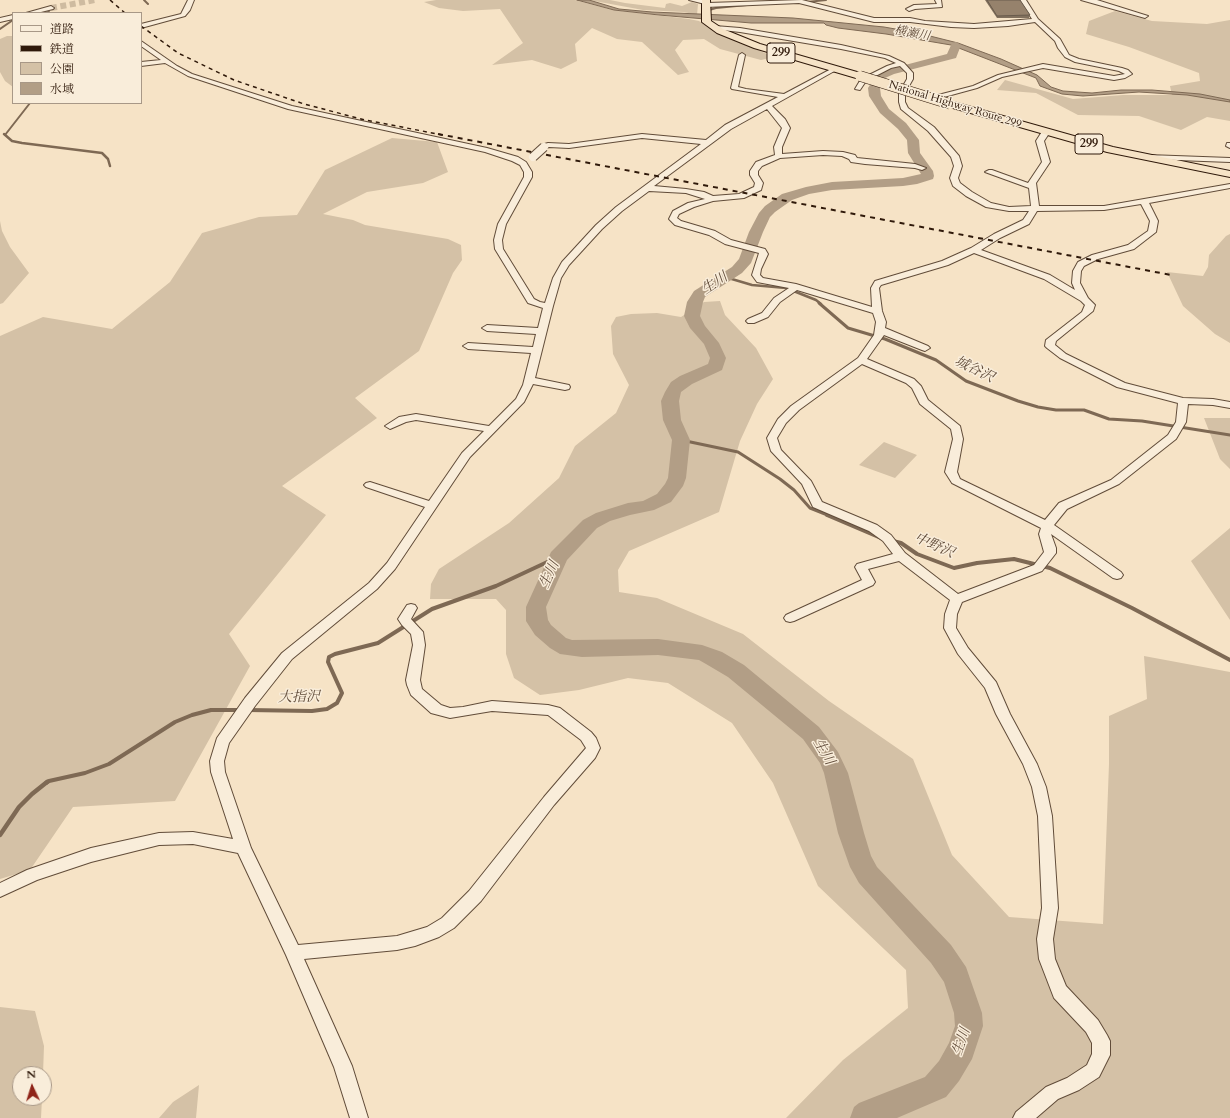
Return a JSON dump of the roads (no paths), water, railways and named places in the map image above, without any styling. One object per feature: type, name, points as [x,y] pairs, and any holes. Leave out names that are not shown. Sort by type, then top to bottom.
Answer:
[{"type":"highway","name":"National Highway Route 299","points":[[706,3],[707,22],[715,28],[757,46],[1046,132],[1139,157],[1230,174]]},
{"type":"street","points":[[142,26],[180,16],[187,10],[192,0]]},
{"type":"street","points":[[692,0],[706,3],[793,0],[804,1],[879,20],[910,20],[925,23],[974,26],[1008,24],[1036,20]]},
{"type":"street","points":[[909,9],[914,7],[940,6],[938,0]]},
{"type":"street","points":[[902,96],[942,96],[975,87],[1000,76],[1028,69],[1050,67],[1114,78],[1123,77],[1129,74],[1126,71],[1077,61],[1067,56],[1060,48],[1058,40],[1036,20],[1023,0]]},
{"type":"street","points":[[1084,0],[1097,2],[1145,16]]},
{"type":"street","points":[[33,11],[51,8]]},
{"type":"street","points":[[0,20],[12,17]]},
{"type":"street","points":[[715,28],[740,30],[850,49],[887,57],[903,66],[910,73],[910,79],[902,92],[902,102],[905,109],[931,129],[955,156],[958,166],[954,178],[956,184],[961,189],[981,201],[999,208],[1104,208],[1230,186]]},
{"type":"street","points":[[142,44],[167,61],[190,74],[290,108],[510,156],[522,164],[528,172],[528,178],[499,232],[499,249],[530,301],[548,306]]},
{"type":"street","points":[[742,54],[734,88],[783,96]]},
{"type":"street","points":[[142,64],[167,61]]},
{"type":"street","points":[[858,89],[863,80],[889,67],[903,66]]},
{"type":"street","points":[[359,1118],[343,1066],[293,953],[243,848],[218,772],[217,761],[222,742],[250,702],[288,656],[373,586],[391,566],[466,455],[520,400],[525,393],[529,380],[555,283],[565,264],[599,226],[646,188],[735,123],[835,69]]},
{"type":"street","points":[[767,105],[782,121],[786,128],[778,147],[779,156]]},
{"type":"street","points":[[957,599],[901,556],[887,538],[873,528],[817,504],[808,483],[776,451],[772,438],[782,421],[795,408],[861,360],[878,335],[881,322],[877,312],[874,288],[878,283],[945,263],[974,250],[996,236],[1026,222],[1035,208],[1032,182],[1046,162],[1040,141],[1046,132]]},
{"type":"street","points":[[522,164],[548,145],[569,146],[642,136],[707,142]]},
{"type":"street","points":[[877,312],[796,288],[760,280],[758,278],[757,269],[764,254],[758,250],[728,242],[712,233],[678,223],[673,219],[676,213],[691,205],[712,199],[741,196],[758,188],[759,183],[754,175],[755,168],[763,162],[779,156],[824,153],[843,154],[852,157],[854,160],[865,162],[915,166],[922,168]]},
{"type":"street","points":[[1139,157],[1230,160]]},
{"type":"street","points":[[989,172],[1032,186]]},
{"type":"street","points":[[646,188],[686,191],[701,194],[712,199]]},
{"type":"street","points":[[1084,299],[1076,283],[1077,271],[1080,264],[1095,257],[1131,247],[1152,232],[1154,221],[1144,201]]},
{"type":"street","points":[[974,250],[1047,277],[1084,299],[1090,305],[1088,311],[1051,340],[1050,346],[1063,356],[1121,385],[1183,402],[1214,402],[1230,405]]},
{"type":"street","points":[[751,321],[765,315],[782,297],[796,288]]},
{"type":"street","points":[[487,328],[542,331]]},
{"type":"street","points":[[878,335],[925,348]]},
{"type":"street","points":[[468,346],[537,350]]},
{"type":"street","points":[[861,360],[910,381],[916,386],[924,402],[956,428],[958,439],[951,472],[956,480],[1047,526],[1117,575]]},
{"type":"street","points":[[529,380],[565,387]]},
{"type":"street","points":[[1022,1118],[1052,1093],[1073,1084],[1093,1070],[1101,1055],[1101,1041],[1092,1026],[1060,992],[1047,959],[1045,939],[1050,908],[1045,816],[1039,787],[1030,764],[1003,714],[991,686],[964,651],[950,628],[951,614],[957,599],[1042,564],[1050,553],[1050,548],[1045,534],[1047,526],[1063,506],[1115,482],[1172,437],[1181,422],[1183,402]]},
{"type":"street","points":[[390,426],[403,419],[416,417],[491,429]]},
{"type":"street","points":[[370,485],[431,505]]},
{"type":"street","points":[[790,618],[869,582],[861,567],[901,556]]},
{"type":"street","points":[[293,953],[415,939],[433,932],[448,923],[475,896],[549,801],[590,754],[592,748],[591,742],[586,736],[555,712],[548,710],[492,706],[464,712],[450,713],[436,709],[426,701],[416,691],[413,680],[419,644],[417,632],[404,619],[411,608]]},
{"type":"street","points":[[0,890],[32,874],[91,855],[159,839],[193,838],[243,848]]},
{"type":"water","name":"横瀬川","points":[[577,0],[589,0],[619,9],[652,12],[793,18],[884,27],[918,33],[958,43],[1001,59],[1037,75],[1051,87],[1063,91],[1092,93],[1121,90],[1152,90],[1200,94],[1230,100],[1230,102],[1187,95],[1139,92],[1083,96],[1062,94],[1040,86],[1036,78],[951,45],[886,34],[838,28],[826,25],[824,23],[751,23],[659,15],[614,10]]},
{"type":"waterway","points":[[144,0],[148,4]]},
{"type":"waterway","points":[[807,2],[826,0]]},
{"type":"waterway","points":[[706,11],[716,8],[747,5]]},
{"type":"waterway","points":[[0,29],[12,21]]},
{"type":"waterway","name":"生川","points":[[865,1118],[870,1114],[935,1087],[949,1071],[962,1049],[969,1026],[968,1013],[956,976],[941,954],[868,875],[859,859],[836,773],[830,759],[811,733],[736,671],[714,658],[702,653],[658,647],[568,648],[558,643],[543,630],[537,621],[536,607],[558,557],[590,524],[603,517],[628,509],[647,506],[664,498],[674,486],[677,478],[681,440],[672,420],[670,401],[673,392],[677,386],[686,380],[716,367],[718,358],[711,343],[698,328],[692,316],[695,302],[699,294],[737,270],[746,260],[756,232],[764,216],[770,209],[787,197],[806,191],[832,186],[903,182],[917,180],[928,176],[927,171],[914,153],[913,140],[902,126],[884,111],[875,96],[874,88],[881,76],[890,72],[952,56],[956,45]]},
{"type":"waterway","points":[[5,135],[29,104]]},
{"type":"waterway","points":[[5,135],[12,141],[22,143],[102,153],[108,159],[110,166]]},
{"type":"waterway","name":"城谷沢","points":[[725,277],[752,285],[786,288],[816,300],[821,304]]},
{"type":"waterway","name":"城谷沢","points":[[819,303],[848,328],[885,339],[936,360],[966,381],[1018,401],[1038,407],[1056,410],[1084,410],[1109,419],[1142,421],[1230,435]]},
{"type":"waterway","name":"中野沢","points":[[681,440],[738,452],[780,479],[794,490],[810,508],[830,516]]},
{"type":"waterway","name":"中野沢","points":[[827,515],[881,538]]},
{"type":"waterway","name":"中野沢","points":[[893,541],[901,543],[917,554],[954,568],[977,563],[1014,559],[1050,568],[1132,608],[1230,660]]},
{"type":"waterway","name":"大指沢","points":[[248,710],[312,711],[327,709],[337,703],[342,693],[328,662],[329,657],[335,654],[378,643],[432,609],[496,586],[558,557]]},
{"type":"waterway","name":"大指沢","points":[[46,783],[85,773],[109,764],[175,722],[192,715],[211,710],[240,710]]},
{"type":"waterway","name":"大指沢","points":[[0,835],[19,807],[47,782]]},
{"type":"tunnel","points":[[51,8],[95,0]]},
{"type":"railway","points":[[110,0],[124,12]]},
{"type":"railway","points":[[142,27],[178,53],[234,80],[304,104],[365,120],[443,135]]},
{"type":"railway","points":[[438,134],[1171,275]]}]
